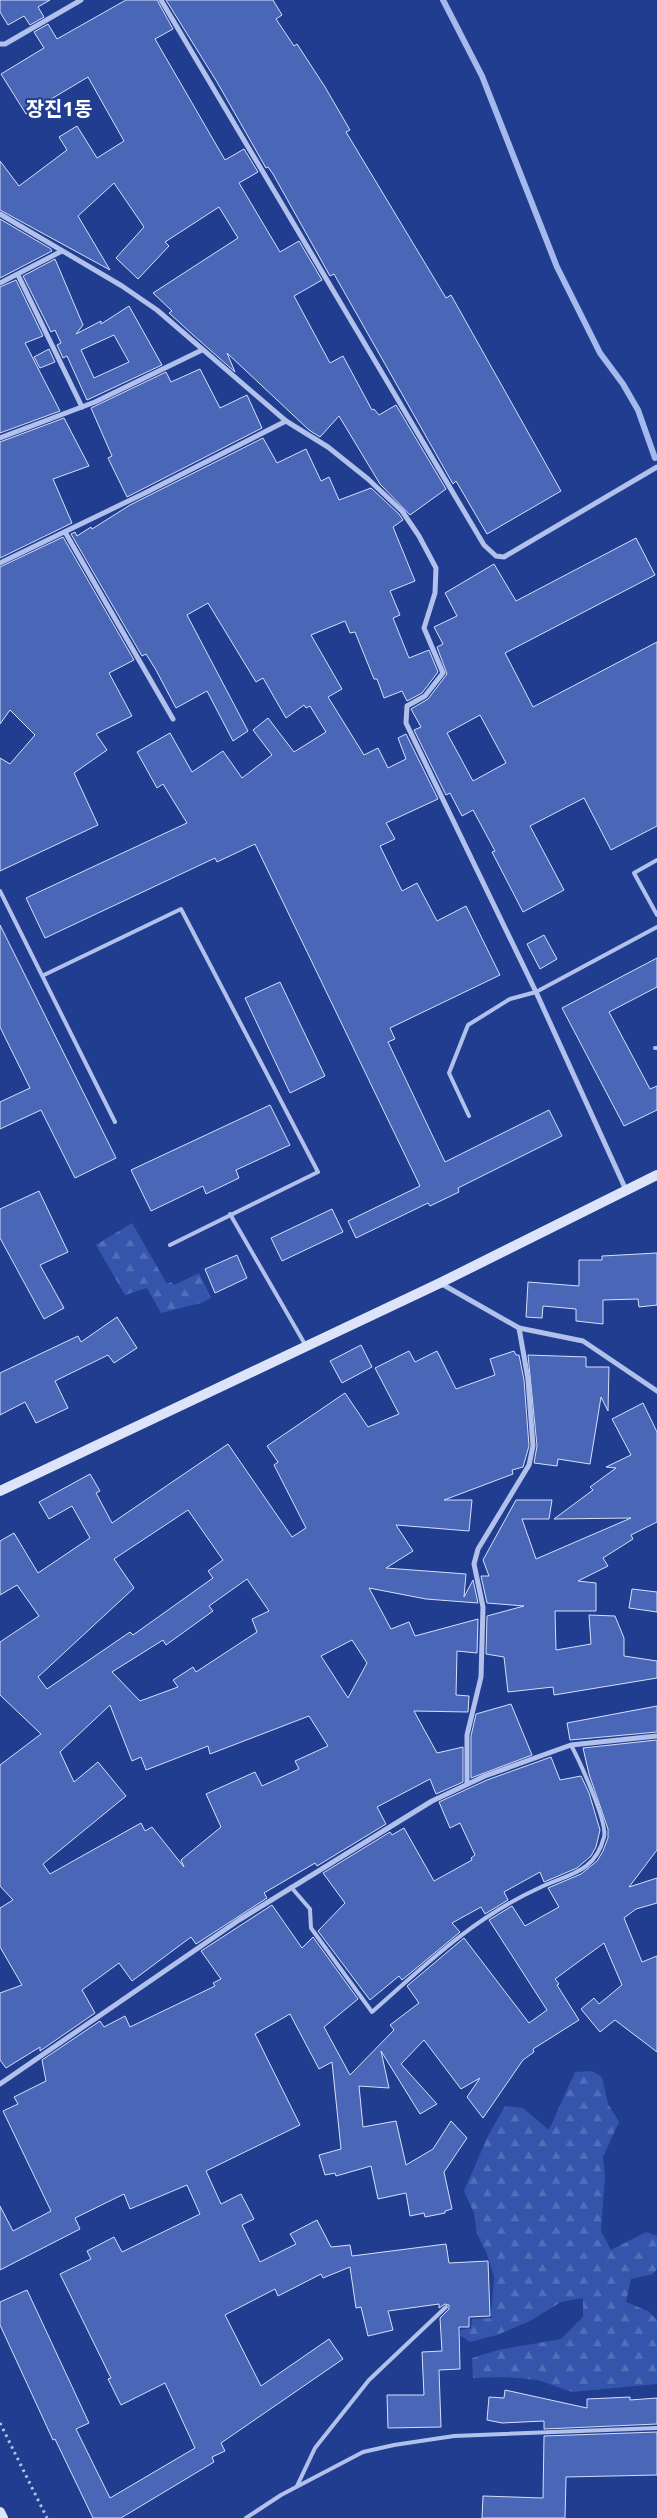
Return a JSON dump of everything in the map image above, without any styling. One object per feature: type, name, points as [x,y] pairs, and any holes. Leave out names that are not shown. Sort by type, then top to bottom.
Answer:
[{"type":"street","points":[[0,44],[5,44],[81,0]]},
{"type":"street","points":[[161,0],[484,546],[496,556],[504,557],[657,467]]},
{"type":"street","points":[[0,214],[122,286],[157,310],[286,421],[328,447],[368,478],[402,511],[419,536],[436,568],[435,593],[424,628],[443,673],[425,696],[407,706],[406,723],[536,992],[626,1190]]},
{"type":"street","points":[[0,283],[62,251]]},
{"type":"street","points":[[18,275],[82,407]]},
{"type":"street","points":[[0,438],[82,407],[202,350]]},
{"type":"street","points":[[0,563],[286,421]]},
{"type":"street","points":[[65,532],[173,719]]},
{"type":"street","points":[[0,1491],[440,1283],[657,1175]]},
{"type":"street","points":[[440,1283],[519,1328],[583,1341],[657,1391]]},
{"type":"street","points":[[467,1784],[467,1736],[481,1677],[484,1607],[474,1564],[478,1549],[529,1465],[533,1446],[528,1379],[519,1328]]},
{"type":"street","points":[[0,2084],[291,1886],[432,1802],[467,1784],[571,1745],[657,1736]]},
{"type":"street","points":[[0,2512],[2,2518]]},
{"type":"lane","points":[[657,860],[634,873],[657,915]]},
{"type":"lane","points":[[0,891],[44,975],[115,1122]]},
{"type":"lane","points":[[44,975],[181,909],[318,1172],[170,1245]]},
{"type":"lane","points":[[469,1116],[449,1073],[468,1025],[510,999],[536,992],[657,926]]},
{"type":"lane","points":[[230,1214],[306,1346]]},
{"type":"lane","points":[[291,1886],[310,1909],[311,1928],[372,2012],[460,1934],[538,1888],[590,1866],[600,1850],[605,1835],[585,1771],[571,1745]]},
{"type":"lane","points":[[297,2486],[315,2448],[370,2380],[446,2307]]},
{"type":"lane","points":[[246,2518],[297,2486],[363,2452],[394,2445],[454,2436],[657,2428]]},
{"type":"path","points":[[0,2423],[47,2518]]},
{"type":"green space","points":[[132,1223],[167,1284],[171,1282],[174,1285],[199,1273],[211,1298],[201,1303],[161,1313],[147,1288],[125,1295],[96,1245]]},
{"type":"green space","points":[[592,2071],[602,2077],[608,2104],[619,2122],[603,2157],[605,2176],[601,2231],[611,2250],[646,2232],[657,2236],[657,2269],[653,2274],[631,2279],[626,2302],[648,2311],[657,2320],[657,2384],[572,2392],[538,2380],[504,2377],[473,2378],[472,2358],[498,2350],[561,2339],[583,2317],[583,2298],[561,2302],[530,2321],[497,2335],[470,2342],[460,2335],[461,2330],[471,2328],[472,2319],[491,2318],[494,2277],[487,2254],[477,2234],[474,2213],[464,2191],[488,2136],[505,2106],[523,2108],[549,2130],[575,2072]]},
{"type":"building","points":[[0,0],[50,0],[38,7],[44,17],[30,25],[24,16],[8,25],[0,12]]},
{"type":"building","points":[[126,0],[157,0],[173,29],[155,39],[225,160],[244,149],[258,172],[239,183],[280,252],[299,241],[322,280],[294,296],[330,363],[343,356],[372,410],[374,409],[379,415],[396,405],[446,489],[410,515],[380,484],[339,416],[320,437],[309,430],[227,353],[235,372],[169,313],[172,311],[153,293],[238,238],[219,207],[165,242],[169,246],[138,279],[116,258],[144,227],[114,183],[78,216],[110,270],[0,210],[0,161],[19,186],[67,150],[59,137],[77,126],[97,158],[124,141],[88,77],[26,114],[1,74],[44,48],[34,32],[48,24],[57,39]]},
{"type":"building","points":[[166,0],[273,0],[282,15],[276,19],[294,46],[297,44],[325,87],[350,130],[346,132],[446,298],[451,295],[561,491],[487,534],[456,481],[453,484],[334,274],[330,276],[273,174],[268,167],[266,168],[217,82]]},
{"type":"building","points":[[0,219],[51,249],[52,251],[0,278]]},
{"type":"building","points":[[55,259],[83,325],[76,334],[101,321],[101,324],[129,306],[162,365],[87,400],[67,356],[63,358],[57,345],[61,343],[55,330],[51,332],[23,276]],"holes":[[[114,335],[129,362],[94,378],[81,350]]]},
{"type":"building","points":[[16,280],[43,336],[25,343],[60,411],[0,433],[0,287]]},
{"type":"building","points":[[49,349],[55,362],[40,368],[34,357]]},
{"type":"building","points":[[200,369],[220,408],[247,395],[262,428],[127,497],[108,458],[112,456],[91,408],[166,372],[171,382]]},
{"type":"building","points":[[64,418],[89,466],[53,479],[72,523],[0,558],[0,442]]},
{"type":"building","points":[[263,438],[277,463],[306,449],[321,481],[329,477],[339,500],[371,488],[399,514],[403,520],[393,527],[415,581],[390,591],[400,615],[393,618],[409,658],[429,650],[438,672],[422,693],[407,701],[402,691],[384,698],[377,679],[374,679],[355,632],[350,633],[345,621],[311,635],[342,689],[328,697],[364,755],[378,748],[388,768],[406,759],[398,738],[406,734],[438,799],[386,823],[395,839],[380,846],[402,891],[417,883],[437,921],[466,906],[500,975],[390,1028],[395,1039],[388,1042],[445,1162],[549,1110],[562,1136],[458,1188],[459,1192],[430,1206],[428,1203],[356,1238],[348,1221],[420,1186],[255,844],[217,862],[215,858],[45,938],[26,898],[187,823],[163,784],[157,788],[137,752],[170,733],[192,772],[223,751],[242,778],[272,755],[253,730],[268,718],[294,752],[326,732],[310,706],[306,708],[304,705],[286,718],[263,678],[256,682],[208,603],[187,615],[248,731],[233,741],[207,691],[176,708],[156,670],[146,654],[142,656],[71,534],[75,532],[77,536],[91,527],[92,529],[130,505]]},
{"type":"building","points":[[63,537],[134,660],[109,673],[132,716],[96,734],[107,750],[74,773],[98,825],[0,871],[0,758],[10,764],[35,735],[10,710],[0,724],[0,567]]},
{"type":"building","points":[[636,538],[655,575],[505,653],[533,707],[657,642],[657,826],[611,850],[584,798],[530,826],[564,890],[523,912],[492,852],[495,851],[473,810],[462,816],[450,793],[446,795],[414,730],[421,727],[411,709],[428,699],[447,674],[437,647],[443,644],[434,627],[457,616],[445,593],[494,564],[516,601]],"holes":[[[480,715],[506,763],[473,781],[447,733]]]},
{"type":"building","points":[[0,925],[116,1158],[75,1178],[41,1110],[0,1129],[0,1102],[30,1088],[0,1027]]},
{"type":"building","points":[[544,935],[557,959],[540,969],[527,944]]},
{"type":"building","points":[[657,958],[657,987],[609,1012],[650,1089],[657,1086],[657,1110],[624,1126],[562,1008]]},
{"type":"building","points":[[280,982],[325,1076],[290,1093],[245,998]]},
{"type":"building","points":[[270,1105],[290,1145],[236,1170],[239,1178],[206,1194],[203,1186],[151,1211],[131,1170]]},
{"type":"building","points":[[39,1191],[68,1252],[40,1265],[64,1308],[44,1319],[0,1238],[0,1209]]},
{"type":"building","points":[[332,1209],[343,1232],[282,1261],[271,1238]]},
{"type":"building","points":[[657,1253],[657,1305],[639,1307],[638,1299],[603,1300],[603,1324],[576,1321],[576,1309],[543,1306],[542,1318],[526,1317],[528,1282],[579,1286],[579,1260],[602,1260],[602,1256]]},
{"type":"building","points":[[237,1255],[247,1278],[215,1293],[205,1269]]},
{"type":"building","points":[[117,1317],[137,1348],[114,1363],[108,1355],[55,1381],[68,1408],[36,1423],[25,1402],[0,1415],[0,1373],[78,1336],[81,1342]]},
{"type":"building","points":[[361,1345],[372,1367],[342,1383],[330,1361]]},
{"type":"building","points":[[409,1351],[415,1362],[437,1351],[456,1389],[495,1375],[490,1359],[514,1351],[516,1355],[519,1355],[524,1380],[529,1446],[523,1467],[512,1470],[513,1474],[444,1500],[472,1500],[469,1531],[396,1525],[413,1551],[386,1568],[466,1574],[464,1597],[473,1580],[478,1603],[426,1599],[369,1588],[391,1629],[409,1622],[415,1636],[478,1619],[477,1653],[457,1651],[456,1695],[469,1696],[468,1712],[414,1711],[437,1753],[463,1747],[463,1782],[436,1794],[430,1779],[377,1807],[386,1824],[317,1866],[315,1863],[264,1893],[267,1898],[196,1944],[191,1937],[132,1981],[119,1963],[82,1990],[95,2013],[40,2051],[40,2047],[6,2068],[0,2060],[0,1993],[22,1985],[0,1947],[0,1908],[13,1900],[0,1886],[0,1765],[41,1734],[0,1695],[0,1642],[39,1616],[17,1585],[0,1595],[0,1541],[14,1533],[38,1573],[90,1538],[72,1506],[49,1519],[39,1502],[90,1474],[100,1491],[96,1493],[112,1523],[228,1444],[292,1537],[306,1528],[274,1465],[278,1462],[267,1446],[345,1393],[368,1427],[399,1414],[375,1368]],"holes":[[[188,1510],[223,1560],[208,1571],[213,1578],[133,1635],[130,1632],[47,1689],[38,1677],[134,1588],[114,1559]],[[247,1579],[269,1611],[252,1619],[257,1632],[196,1672],[193,1667],[173,1680],[178,1687],[140,1701],[112,1672],[163,1640],[166,1645],[213,1611],[209,1606]],[[352,1640],[367,1663],[348,1698],[321,1656]],[[110,1705],[132,1761],[141,1757],[146,1770],[208,1746],[210,1754],[309,1716],[328,1746],[295,1761],[299,1769],[262,1786],[255,1772],[206,1794],[221,1827],[181,1860],[184,1867],[152,1827],[145,1831],[141,1823],[50,1874],[43,1864],[126,1796],[98,1762],[74,1782],[60,1752]]]},
{"type":"building","points":[[528,1355],[586,1357],[586,1367],[609,1367],[608,1411],[601,1397],[590,1464],[558,1459],[557,1466],[534,1463],[537,1446]]},
{"type":"building","points":[[643,1403],[657,1432],[657,1522],[631,1535],[633,1539],[603,1558],[608,1566],[578,1581],[596,1583],[596,1611],[555,1611],[556,1650],[591,1644],[589,1615],[615,1616],[624,1638],[624,1656],[657,1661],[657,1678],[554,1695],[553,1687],[508,1692],[504,1657],[486,1654],[487,1616],[524,1606],[487,1603],[481,1576],[489,1576],[483,1560],[516,1500],[552,1500],[549,1519],[522,1519],[536,1559],[631,1518],[554,1519],[593,1490],[590,1487],[616,1468],[606,1467],[631,1455],[612,1419]]},
{"type":"building","points":[[632,1589],[657,1592],[657,1612],[629,1608]]},
{"type":"building","points":[[511,1704],[532,1755],[471,1778],[471,1736],[476,1714]]},
{"type":"building","points":[[657,1706],[657,1732],[570,1740],[567,1723]]},
{"type":"building","points":[[657,1740],[657,1850],[629,1887],[657,1878],[657,1903],[636,1909],[624,1918],[642,1962],[657,1956],[657,2052],[615,2020],[600,2032],[581,2009],[594,1998],[599,2004],[622,1985],[604,1943],[555,1979],[579,2020],[533,2049],[534,2052],[523,2060],[483,2118],[467,2097],[480,2078],[461,2089],[424,2040],[401,2064],[437,2104],[420,2114],[381,2051],[389,2088],[359,2086],[363,2127],[396,2121],[406,2165],[433,2149],[451,2121],[467,2138],[444,2172],[452,2209],[445,2211],[445,2213],[425,2217],[424,2213],[410,2216],[406,2193],[378,2199],[371,2166],[336,2176],[335,2173],[325,2175],[319,2155],[341,2149],[332,2062],[319,2069],[290,2014],[255,2034],[300,2125],[206,2171],[221,2204],[241,2194],[254,2219],[242,2225],[260,2262],[296,2244],[290,2234],[317,2220],[331,2247],[350,2245],[352,2256],[446,2244],[449,2263],[488,2261],[490,2316],[469,2317],[469,2327],[459,2327],[460,2369],[439,2370],[441,2427],[388,2428],[387,2395],[424,2395],[422,2352],[442,2351],[440,2318],[449,2309],[449,2305],[445,2304],[439,2308],[439,2304],[388,2311],[393,2330],[368,2336],[361,2307],[356,2308],[350,2267],[323,2278],[321,2274],[278,2296],[275,2289],[225,2315],[261,2386],[329,2339],[343,2359],[221,2443],[225,2451],[212,2457],[214,2462],[121,2518],[93,2518],[55,2439],[53,2440],[0,2325],[0,2302],[27,2290],[89,2423],[76,2429],[110,2498],[195,2448],[165,2383],[121,2405],[108,2379],[111,2378],[60,2274],[91,2259],[87,2251],[114,2237],[122,2252],[200,2214],[187,2185],[130,2209],[124,2194],[75,2218],[80,2229],[0,2270],[0,2206],[13,2231],[51,2211],[3,2111],[18,2104],[14,2097],[46,2081],[42,2060],[100,2021],[104,2027],[125,2016],[130,2027],[215,1986],[213,1983],[221,1979],[201,1951],[272,1905],[302,1948],[313,1937],[358,1999],[324,2027],[350,2075],[394,2030],[390,2025],[419,2003],[407,1986],[464,1938],[529,2023],[547,2010],[489,1920],[512,1906],[525,1926],[559,1907],[548,1888],[581,1874],[597,1861],[603,1851],[608,1838],[608,1829],[589,1774],[583,1748]]},
{"type":"building","points":[[551,1757],[560,1780],[581,1776],[589,1793],[600,1830],[596,1847],[591,1856],[577,1868],[544,1882],[540,1872],[504,1892],[508,1900],[485,1914],[481,1907],[452,1923],[460,1932],[402,1980],[399,1976],[370,2000],[318,1931],[345,1903],[323,1873],[390,1832],[392,1835],[404,1828],[434,1881],[472,1860],[471,1858],[475,1855],[460,1823],[450,1828],[439,1802],[487,1780]]},
{"type":"building","points":[[505,2390],[587,2408],[587,2399],[630,2397],[630,2400],[657,2398],[657,2424],[544,2429],[544,2421],[502,2423],[487,2420],[489,2397],[504,2398]]},
{"type":"building","points":[[657,2432],[657,2475],[566,2477],[565,2518],[482,2518],[483,2496],[543,2498],[544,2436]]},
{"type":"waterway","points":[[443,0],[482,76],[557,267],[600,353],[623,384],[638,410],[655,458]]},
{"type":"district","name":"장진1동","points":[[59,109]]}]
